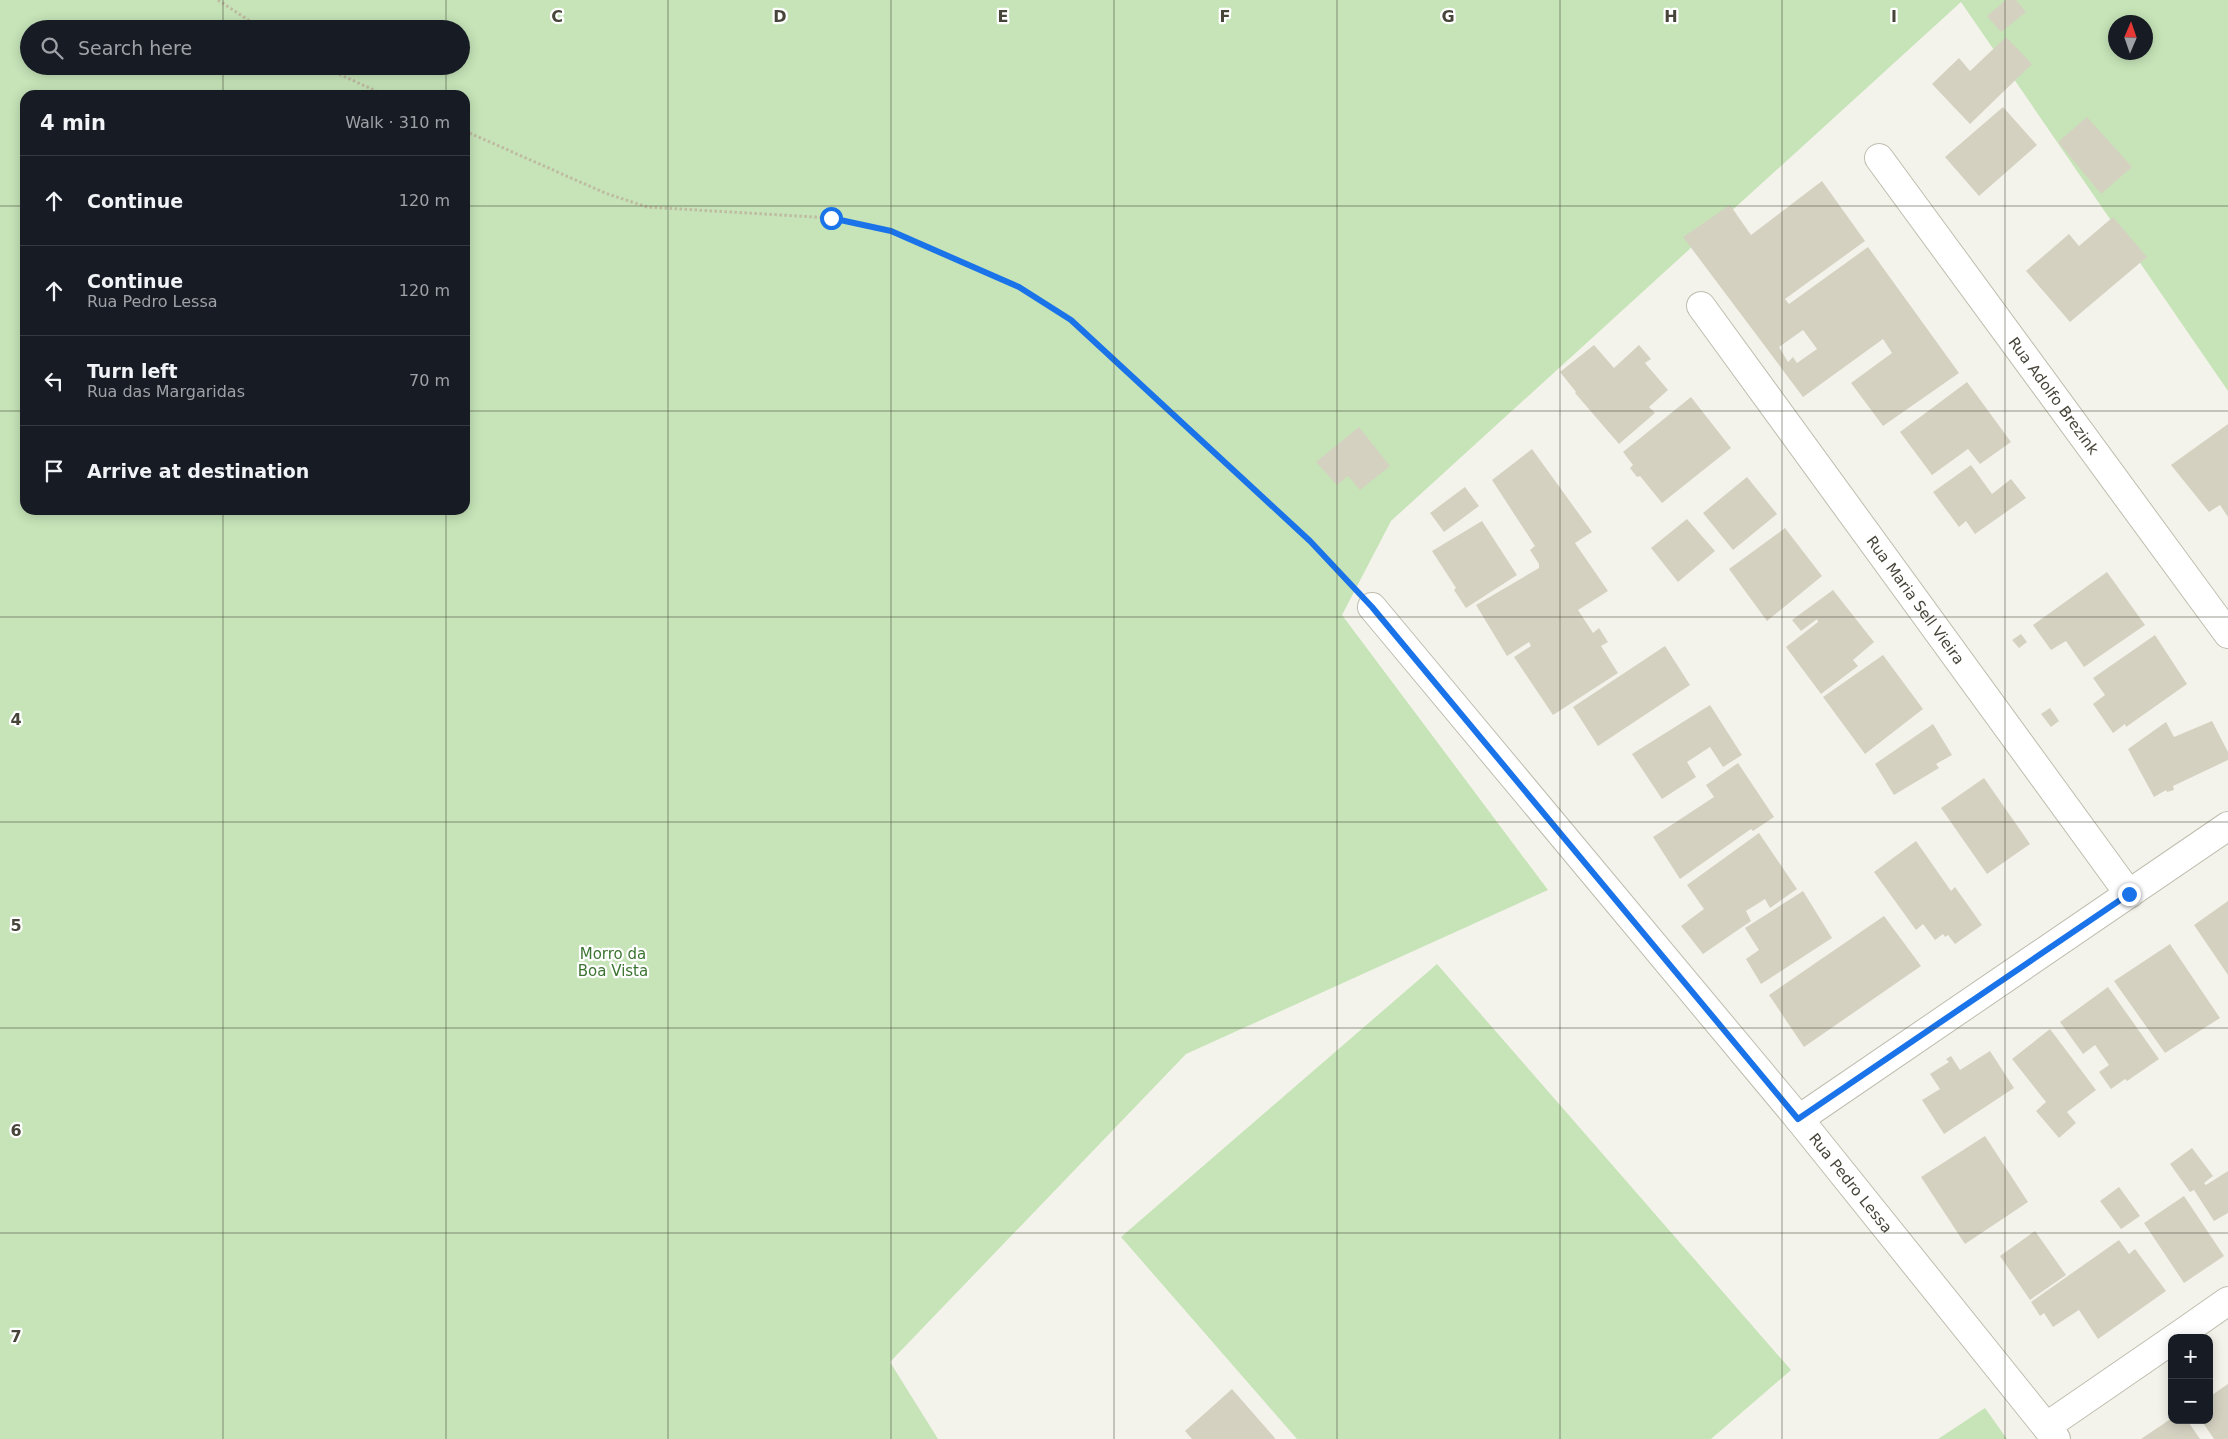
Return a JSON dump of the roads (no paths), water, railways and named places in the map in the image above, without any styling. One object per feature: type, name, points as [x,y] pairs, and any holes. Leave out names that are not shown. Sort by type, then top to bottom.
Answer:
[{"type":"street","name":"Rua Adolfo Brezink","points":[[1879,158],[2228,634]]},
{"type":"street","name":"Rua Maria Sell Vieira","points":[[1701,306],[2129,894]]},
{"type":"street","name":"Rua Pedro Lessa","points":[[1372,607],[1798,1119],[2051,1433]]},
{"type":"street","points":[[1798,1119],[2228,826]]},
{"type":"street","points":[[2181,1334],[2228,1302]]},
{"type":"street","points":[[2051,1433],[2168,1343]]},
{"type":"park label","name":"Morro da Boa Vista","points":[[613,962]]}]
